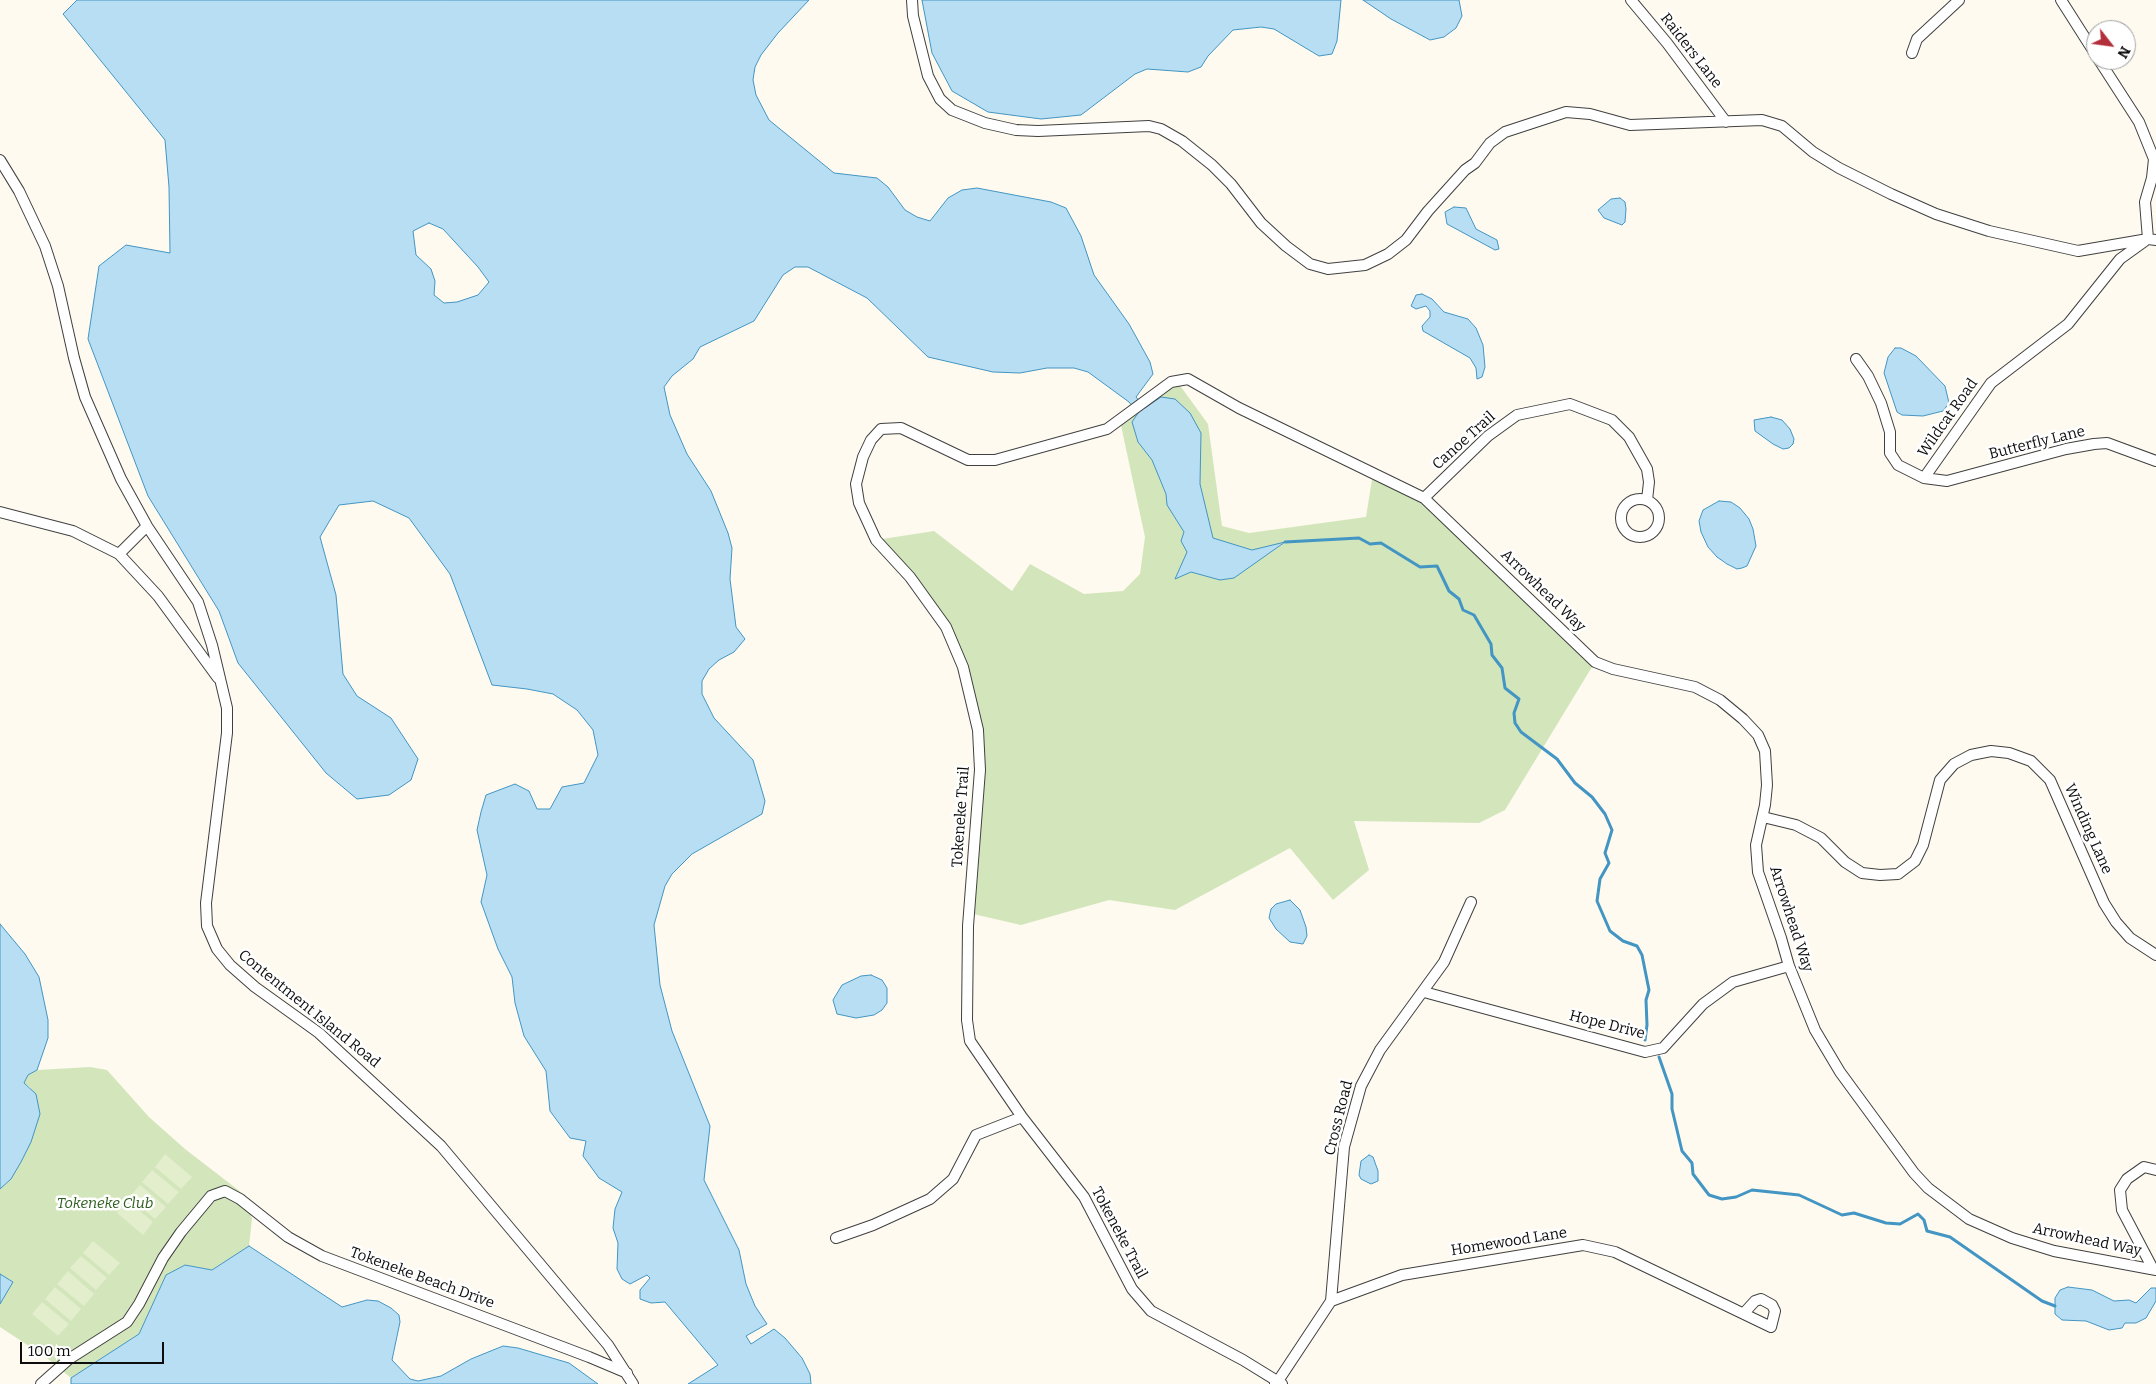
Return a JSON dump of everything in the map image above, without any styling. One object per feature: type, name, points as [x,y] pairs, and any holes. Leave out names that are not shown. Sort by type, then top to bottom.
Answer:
[{"type":"street","points":[[912,0],[912,16],[928,76],[940,99],[952,110],[985,123],[1016,130],[1038,131],[1149,126],[1160,129],[1182,141],[1212,165],[1261,223],[1286,246],[1310,264],[1328,269],[1365,265],[1388,254],[1406,240],[1428,211],[1465,170],[1475,163],[1490,143],[1505,132],[1566,112],[1590,114],[1630,125],[1762,120],[1782,126],[1813,152],[1839,168],[1936,214],[1990,231],[2078,251],[2152,240],[2145,202],[2152,178],[2154,159],[2139,122],[2105,70]]},
{"type":"street","name":"Raiders Lane","points":[[1631,0],[1667,43],[1726,122]]},
{"type":"street","points":[[1912,53],[1917,39],[1959,0]]},
{"type":"street","points":[[2061,0],[2086,39]]},
{"type":"street","name":"Contentment Island Road","points":[[0,160],[20,191],[51,263],[85,397],[121,479],[147,526],[198,602],[212,645],[227,708],[227,733],[206,903],[207,926],[217,949],[230,965],[255,987],[318,1033],[442,1146],[608,1345],[633,1384]]},
{"type":"street","name":"Wildcat Road","points":[[1856,359],[1868,376],[1881,403],[1890,432],[1890,453],[1898,465],[1924,478],[1991,383],[2068,324],[2120,259],[2152,240]]},
{"type":"street","name":"Arrowhead Way","points":[[1133,410],[1176,380],[1194,381],[1239,408],[1424,498],[1595,662],[1613,669],[1695,687],[1720,700],[1744,719],[1758,736],[1765,751],[1767,784],[1763,817],[1756,845],[1758,872],[1782,938],[1789,966],[1815,1030],[1840,1072],[1928,1188],[1969,1219],[2012,1238],[2054,1251],[2154,1269]]},
{"type":"street","name":"Canoe Trail","points":[[1424,498],[1488,436],[1517,414],[1570,404],[1612,420],[1629,437],[1647,470],[1649,482],[1647,500]]},
{"type":"street","name":"Tokeneke Trail","points":[[1133,410],[1115,425],[1094,434],[995,460],[968,460],[900,428],[881,429],[871,440],[863,457],[856,484],[865,519],[876,540],[910,576],[946,627],[963,667],[978,730],[980,770],[968,926],[967,1020],[970,1041],[1022,1117],[1084,1197],[1132,1289],[1151,1311],[1278,1383]]},
{"type":"street","name":"Butterfly Lane","points":[[1924,478],[1947,481],[2066,449],[2107,443],[2156,461]]},
{"type":"street","points":[[0,512],[73,530],[119,554],[158,596],[222,682]]},
{"type":"street","points":[[119,554],[147,526]]},
{"type":"street","name":"Winding Lane","points":[[1763,817],[1796,825],[1821,838],[1845,862],[1862,873],[1898,874],[1915,861],[1923,845],[1940,780],[1954,764],[1971,754],[1991,751],[2009,753],[2031,761],[2050,780],[2104,902],[2116,922],[2130,938],[2156,955]]},
{"type":"street","name":"Cross Road","points":[[1278,1383],[1331,1301],[1344,1147],[1361,1086],[1380,1050],[1424,992],[1453,946],[1472,902]]},
{"type":"street","name":"Hope Drive","points":[[1424,992],[1645,1052],[1663,1048],[1703,1004],[1733,982],[1789,966]]},
{"type":"street","points":[[836,1238],[874,1226],[930,1199],[953,1179],[976,1135],[1022,1117]]},
{"type":"street","points":[[2154,1269],[2122,1210],[2120,1190],[2127,1179],[2144,1167],[2156,1170]]},
{"type":"street","name":"Tokeneke Beach Drive","points":[[41,1384],[62,1363],[127,1322],[170,1248],[200,1208],[211,1196],[220,1192],[234,1195],[288,1237],[322,1256],[590,1357],[627,1373]]},
{"type":"street","name":"Homewood Lane","points":[[1331,1301],[1402,1275],[1583,1245],[1615,1252],[1744,1313]]},
{"type":"green space","points":[[1176,380],[1208,424],[1222,526],[1249,533],[1366,517],[1373,473],[1424,498],[1595,662],[1505,810],[1479,823],[1354,821],[1369,870],[1333,900],[1290,848],[1175,910],[1109,900],[1021,925],[969,913],[978,730],[946,627],[876,540],[934,531],[1012,591],[1030,564],[1084,594],[1123,591],[1140,574],[1145,537],[1120,421]]},
{"type":"green space","name":"Tokeneke Club","points":[[90,1067],[107,1070],[149,1117],[185,1149],[246,1196],[252,1219],[249,1246],[212,1270],[185,1265],[166,1275],[139,1334],[71,1378],[47,1358],[0,1327],[0,1189],[11,1179],[31,1088],[24,1083],[28,1075],[37,1070]]},
{"type":"green space","points":[[165,1154],[192,1177],[181,1189],[155,1167]]},
{"type":"green space","points":[[152,1170],[179,1192],[168,1204],[142,1182]]},
{"type":"green space","points":[[140,1185],[166,1207],[155,1219],[129,1197]]},
{"type":"green space","points":[[127,1200],[153,1222],[143,1235],[117,1213]]},
{"type":"green space","points":[[93,1241],[120,1263],[109,1275],[83,1253]]},
{"type":"green space","points":[[81,1256],[107,1278],[96,1290],[70,1268]]},
{"type":"green space","points":[[68,1271],[94,1294],[84,1306],[57,1284]]},
{"type":"green space","points":[[55,1287],[81,1309],[71,1321],[45,1299]]},
{"type":"green space","points":[[42,1302],[69,1324],[58,1336],[32,1314]]},
{"type":"water","points":[[77,0],[809,0],[778,33],[761,55],[755,67],[753,80],[756,95],[769,120],[834,173],[877,178],[888,187],[905,210],[917,217],[930,221],[948,198],[962,190],[977,188],[1051,202],[1066,208],[1081,236],[1094,275],[1129,324],[1150,362],[1153,374],[1136,397],[1145,408],[1161,397],[1175,399],[1190,413],[1201,433],[1200,484],[1213,538],[1252,550],[1285,542],[1234,578],[1220,580],[1191,572],[1175,579],[1187,552],[1181,541],[1184,532],[1167,505],[1166,494],[1152,460],[1138,442],[1132,422],[1138,413],[1129,402],[1088,372],[1074,368],[1047,368],[1020,373],[993,372],[928,357],[867,298],[808,267],[795,267],[783,275],[754,321],[700,347],[693,359],[672,376],[664,387],[670,415],[687,454],[711,491],[728,533],[732,548],[730,579],[736,627],[745,639],[734,652],[719,660],[709,669],[702,681],[702,694],[714,718],[753,760],[765,801],[762,814],[692,854],[672,874],[665,886],[654,925],[660,985],[672,1031],[710,1126],[704,1180],[739,1250],[746,1284],[755,1306],[767,1324],[746,1336],[751,1344],[774,1329],[785,1338],[802,1358],[810,1374],[811,1384],[688,1384],[718,1365],[665,1302],[651,1303],[640,1299],[640,1290],[650,1278],[647,1275],[630,1284],[622,1279],[617,1269],[618,1243],[613,1228],[615,1209],[622,1192],[599,1178],[583,1156],[586,1141],[570,1138],[550,1111],[546,1071],[524,1036],[515,1003],[512,977],[498,949],[481,902],[487,875],[477,830],[481,812],[486,795],[515,784],[529,791],[537,809],[550,809],[562,787],[584,783],[598,755],[593,730],[577,710],[553,694],[492,685],[450,574],[409,518],[373,501],[339,505],[320,537],[336,595],[343,674],[357,696],[391,718],[418,759],[411,780],[389,795],[357,799],[326,773],[238,663],[219,611],[148,496],[88,339],[99,266],[126,245],[170,253],[169,187],[165,140],[63,14]],"holes":[[[429,223],[443,229],[478,267],[489,282],[478,295],[457,302],[444,303],[434,295],[435,281],[431,269],[416,255],[413,231]]]},
{"type":"water","points":[[922,0],[1341,0],[1337,41],[1332,54],[1319,56],[1274,29],[1261,27],[1233,30],[1208,56],[1201,67],[1188,72],[1147,69],[1135,74],[1081,115],[1041,119],[988,112],[952,91],[932,53]]},
{"type":"water","points":[[1363,0],[1459,0],[1462,16],[1456,28],[1444,37],[1430,40],[1391,19]]},
{"type":"water","points":[[1620,198],[1625,202],[1626,209],[1625,222],[1622,225],[1604,218],[1598,210],[1611,199]]},
{"type":"water","points":[[1454,207],[1466,208],[1476,229],[1497,240],[1499,249],[1495,250],[1447,224],[1445,212]]},
{"type":"water","points":[[1422,294],[1432,299],[1444,312],[1468,319],[1476,328],[1483,345],[1485,367],[1482,377],[1477,379],[1476,368],[1470,358],[1423,331],[1422,326],[1430,317],[1430,311],[1426,306],[1416,309],[1411,306],[1416,295]]},
{"type":"water","points":[[1895,348],[1901,348],[1916,356],[1945,386],[1949,403],[1943,411],[1923,416],[1902,415],[1897,412],[1884,373],[1888,357]]},
{"type":"water","points":[[1771,417],[1782,420],[1790,429],[1794,439],[1793,444],[1789,448],[1783,449],[1773,444],[1755,431],[1754,420]]},
{"type":"water","points":[[1719,501],[1731,502],[1740,508],[1749,519],[1753,529],[1756,546],[1747,566],[1742,568],[1737,569],[1717,557],[1708,547],[1701,532],[1699,521],[1703,510]]},
{"type":"water","points":[[1290,900],[1300,910],[1306,927],[1307,936],[1303,944],[1290,942],[1276,929],[1269,918],[1271,909],[1276,904]]},
{"type":"water","points":[[0,924],[25,954],[39,977],[48,1020],[48,1038],[37,1070],[28,1075],[24,1083],[36,1094],[40,1114],[31,1142],[21,1162],[11,1179],[0,1189]]},
{"type":"water","points":[[871,975],[882,980],[887,988],[887,1003],[882,1010],[874,1015],[856,1018],[837,1014],[833,1000],[842,985],[861,976]]},
{"type":"water","points":[[1369,1155],[1373,1157],[1378,1171],[1378,1181],[1371,1184],[1361,1179],[1359,1175],[1361,1161]]},
{"type":"water","points":[[249,1246],[342,1307],[367,1300],[378,1301],[391,1308],[399,1315],[400,1322],[392,1360],[410,1379],[418,1381],[441,1376],[471,1359],[503,1346],[518,1348],[569,1363],[598,1384],[71,1384],[71,1378],[139,1334],[166,1275],[185,1265],[212,1270]]},
{"type":"water","points":[[0,1274],[13,1282],[0,1304]]},
{"type":"water","points":[[2068,1287],[2092,1290],[2114,1301],[2129,1300],[2136,1303],[2151,1288],[2156,1288],[2156,1301],[2146,1318],[2136,1323],[2125,1323],[2122,1328],[2109,1330],[2086,1321],[2062,1320],[2055,1314],[2055,1298],[2060,1290]]},
{"type":"waterway","points":[[1285,542],[1359,538],[1370,544],[1381,543],[1420,567],[1437,566],[1449,591],[1459,599],[1463,610],[1474,615],[1491,644],[1492,655],[1502,668],[1505,688],[1519,699],[1514,713],[1515,723],[1521,732],[1557,759],[1575,783],[1592,797],[1605,814],[1612,830],[1605,853],[1609,863],[1600,879],[1597,901],[1610,931],[1623,941],[1637,946],[1642,955],[1649,990],[1646,1000],[1647,1025],[1645,1040]]},
{"type":"waterway","points":[[1659,1057],[1672,1094],[1672,1109],[1682,1151],[1692,1163],[1693,1174],[1709,1195],[1722,1199],[1736,1197],[1752,1190],[1799,1195],[1842,1215],[1854,1213],[1886,1223],[1900,1224],[1918,1214],[1924,1220],[1927,1231],[1950,1237],[2042,1301],[2055,1306]]}]
